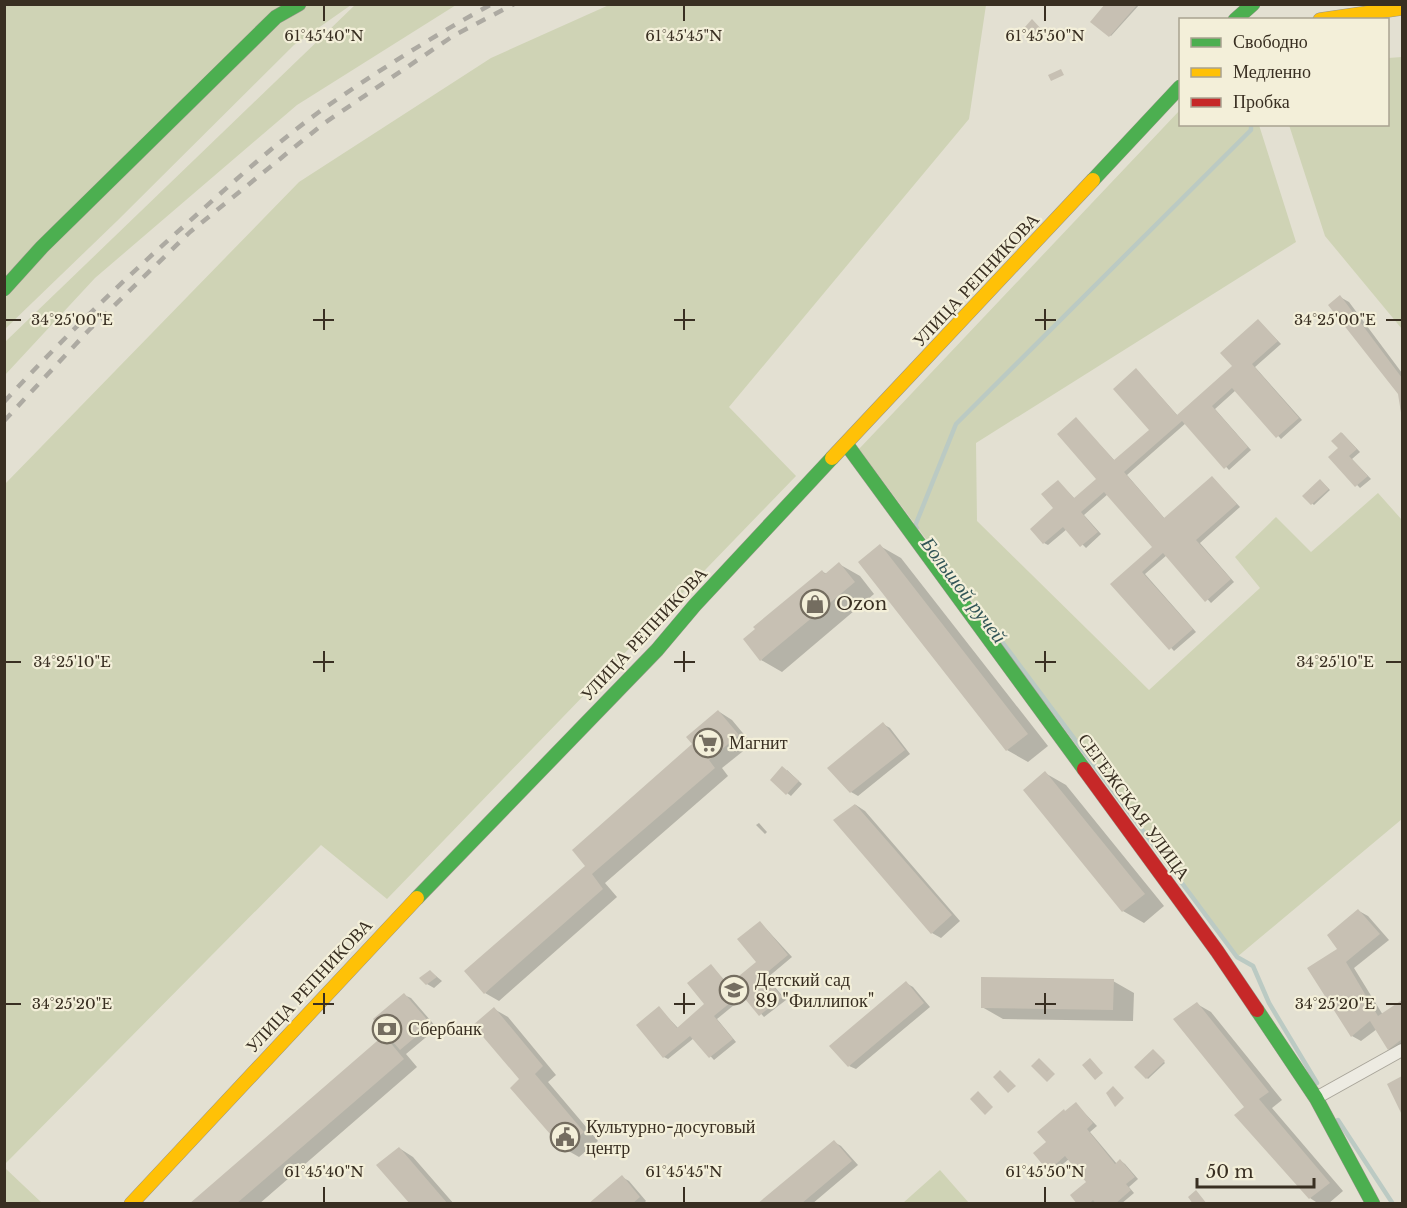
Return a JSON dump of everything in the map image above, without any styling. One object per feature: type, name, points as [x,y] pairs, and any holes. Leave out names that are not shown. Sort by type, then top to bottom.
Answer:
[{"type":"main road","points":[[4,289],[42,247],[276,17],[299,4]]},
{"type":"main road","points":[[1237,18],[1254,4]]},
{"type":"main road","points":[[1334,18],[1402,8]]},
{"type":"main road","name":"УЛИЦА РЕПНИКОВА","points":[[131,1203],[385,931],[657,650],[695,605],[1179,88]]},
{"type":"main road","name":"СЕГЕЖСКАЯ УЛИЦА","points":[[847,444],[1217,951],[1316,1098],[1373,1203]]},
{"type":"street","points":[[1316,1098],[1402,1050]]},
{"type":"green space","points":[[5,5],[351,5],[294,45],[5,329]]},
{"type":"green space","points":[[355,5],[456,5],[297,105],[95,278],[5,375],[5,342]]},
{"type":"green space","points":[[609,5],[986,5],[969,119],[729,407],[796,476],[387,899],[321,845],[5,1164],[5,484],[299,182],[491,58]]},
{"type":"green space","points":[[1402,57],[1402,329],[1325,236],[1289,126],[1389,126],[1389,58]]},
{"type":"green space","points":[[1179,111],[1179,126],[1259,126],[1296,242],[976,443],[977,521],[1149,690],[1260,588],[1235,557],[1276,517],[1311,552],[1378,493],[1402,520],[1402,819],[1237,957],[859,449]]},
{"type":"green space","points":[[5,1168],[42,1203],[5,1203]]},
{"type":"green space","points":[[940,1170],[969,1203],[903,1203]]},
{"type":"building","points":[[1105,4],[1138,4],[1109,37],[1090,22]]},
{"type":"building","points":[[1032,19],[1043,31],[1036,38],[1025,27]]},
{"type":"building","points":[[1061,69],[1064,75],[1051,81],[1048,75]]},
{"type":"building","points":[[1340,295],[1402,378],[1402,419],[1398,394],[1328,305]]},
{"type":"building","points":[[1258,319],[1278,341],[1252,364],[1299,418],[1276,438],[1232,388],[1212,406],[1248,447],[1224,469],[1182,421],[1124,472],[1164,518],[1212,476],[1237,504],[1196,540],[1231,579],[1205,602],[1163,553],[1142,572],[1193,629],[1169,650],[1110,584],[1152,547],[1104,492],[1081,512],[1098,532],[1080,547],[1063,527],[1043,544],[1030,529],[1053,508],[1041,494],[1058,480],[1074,498],[1096,479],[1057,434],[1076,417],[1114,460],[1149,430],[1113,389],[1136,368],[1177,415],[1232,366],[1220,353]]},
{"type":"building","points":[[1341,432],[1357,449],[1349,456],[1368,476],[1355,487],[1328,457],[1338,448],[1331,441]]},
{"type":"building","points":[[1320,479],[1329,489],[1311,505],[1302,496]]},
{"type":"building","points":[[880,544],[1028,734],[1006,751],[858,562]]},
{"type":"building","points":[[839,562],[855,582],[760,661],[743,639],[755,629],[753,627],[822,570],[825,574]]},
{"type":"building","points":[[718,710],[739,735],[709,760],[715,768],[592,874],[603,889],[484,994],[464,971],[585,866],[572,850],[692,744],[686,737]]},
{"type":"building","points":[[883,722],[905,750],[850,793],[827,768]]},
{"type":"building","points":[[782,766],[799,781],[786,795],[770,780]]},
{"type":"building","points":[[1045,771],[1145,894],[1122,912],[1023,790]]},
{"type":"building","points":[[855,804],[952,915],[931,934],[833,820]]},
{"type":"building","points":[[1358,909],[1380,934],[1346,962],[1378,1016],[1402,1000],[1402,1039],[1388,1050],[1370,1021],[1351,1037],[1307,968],[1337,949],[1327,935]]},
{"type":"building","name":"Детский сад 89 \"Филлипок\"","points":[[760,921],[788,955],[764,975],[782,997],[759,1016],[741,994],[714,1016],[733,1039],[709,1058],[690,1036],[663,1058],[636,1025],[659,1006],[677,1028],[704,1004],[687,983],[711,964],[728,985],[756,962],[737,939]]},
{"type":"building","points":[[430,970],[437,977],[426,985],[419,978]]},
{"type":"building","points":[[981,977],[1114,979],[1113,1010],[981,1008]]},
{"type":"building","points":[[906,981],[924,1003],[848,1067],[829,1046]]},
{"type":"building","points":[[404,993],[431,1024],[400,1050],[373,1019]]},
{"type":"building","points":[[1197,1002],[1269,1092],[1259,1099],[1330,1183],[1309,1199],[1234,1115],[1244,1107],[1173,1019]]},
{"type":"building","points":[[494,1007],[543,1066],[535,1074],[584,1132],[564,1150],[510,1088],[519,1079],[473,1025]]},
{"type":"building","points":[[384,1035],[404,1059],[236,1204],[189,1204]]},
{"type":"building","points":[[1153,1049],[1165,1061],[1146,1079],[1134,1067]]},
{"type":"building","points":[[1039,1058],[1055,1074],[1047,1082],[1031,1066]]},
{"type":"building","points":[[1090,1058],[1103,1073],[1095,1080],[1082,1065]]},
{"type":"building","points":[[1000,1070],[1016,1086],[1008,1093],[993,1077]]},
{"type":"building","points":[[1402,1076],[1402,1115],[1387,1084]]},
{"type":"building","points":[[1113,1086],[1124,1098],[1115,1107],[1106,1093]]},
{"type":"building","points":[[978,1091],[993,1107],[985,1115],[970,1099]]},
{"type":"building","points":[[1076,1102],[1093,1123],[1087,1129],[1115,1164],[1120,1159],[1135,1177],[1126,1184],[1131,1190],[1115,1204],[1096,1204],[1093,1200],[1089,1204],[1077,1204],[1070,1195],[1086,1182],[1065,1156],[1048,1171],[1033,1153],[1046,1142],[1037,1132]]},
{"type":"building","points":[[834,1140],[852,1161],[801,1204],[757,1204]]},
{"type":"building","points":[[399,1147],[448,1204],[410,1204],[376,1165]]},
{"type":"building","points":[[622,1175],[640,1197],[632,1204],[588,1204]]},
{"type":"building","points":[[1196,1190],[1207,1204],[1193,1204],[1188,1197]]},
{"type":"waterway","name":"Большой ручей","points":[[917,528],[915,526],[956,424],[1251,130],[1251,126]]},
{"type":"waterway","name":"Большой ручей","points":[[1003,643],[1237,957],[1253,966],[1269,1003],[1317,1083]]},
{"type":"waterway","points":[[1338,1120],[1393,1204]]},
{"type":"railway","points":[[4,402],[69,334],[137,269],[289,135],[387,66],[492,4]]},
{"type":"railway","points":[[4,421],[89,330],[190,232],[323,124],[453,36],[514,4]]},
{"type":"traffic: fast","points":[[4,289],[42,247],[276,17],[299,4]]},
{"type":"traffic: fast","points":[[1237,18],[1253,4]]},
{"type":"traffic: fast","points":[[1093,180],[1179,88]]},
{"type":"traffic: fast","points":[[847,445],[1084,769]]},
{"type":"traffic: fast","points":[[417,898],[657,650],[695,605],[832,458]]},
{"type":"traffic: fast","points":[[1257,1010],[1316,1098],[1373,1204]]},
{"type":"traffic: slow","points":[[1334,18],[1402,8]]},
{"type":"traffic: slow","points":[[832,458],[1093,180]]},
{"type":"traffic: slow","points":[[131,1204],[417,898]]},
{"type":"traffic: jam","points":[[1084,769],[1217,951],[1257,1010]]},
{"type":"place","name":"Ozon","points":[[815,604]]},
{"type":"place","name":"Магнит","points":[[708,743]]},
{"type":"place","name":"Детский сад 89 \"Филлипок\"","points":[[734,990]]},
{"type":"place","name":"Сбербанк","points":[[387,1029]]},
{"type":"place","name":"Культурно-досуговый центр","points":[[565,1137]]}]
